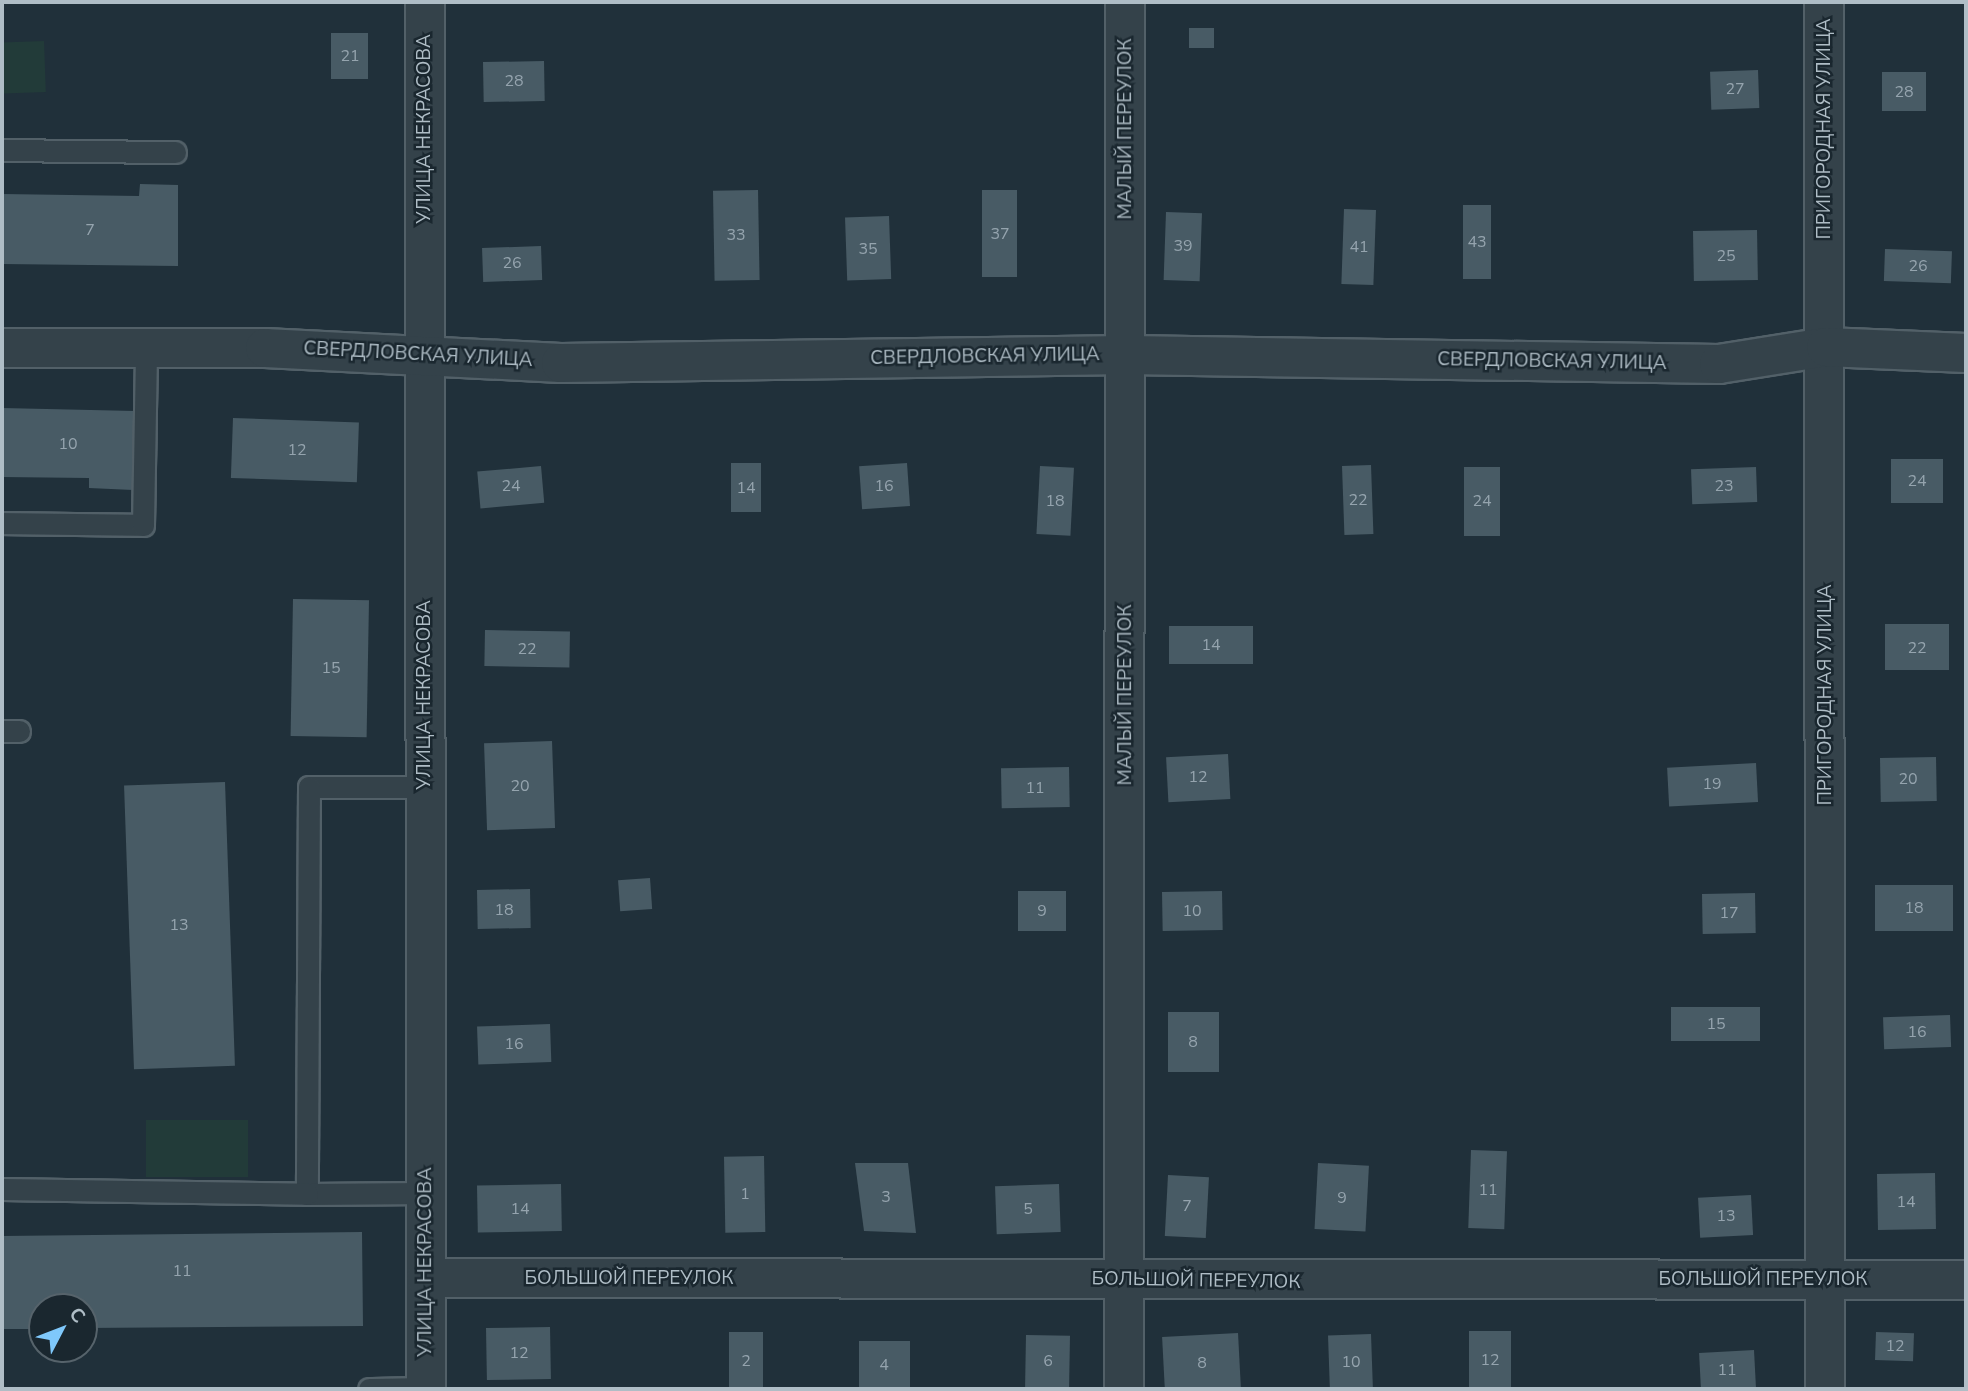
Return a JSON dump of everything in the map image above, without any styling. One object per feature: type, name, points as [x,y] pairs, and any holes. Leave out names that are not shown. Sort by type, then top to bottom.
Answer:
[{"type":"street","name":"УЛИЦА НЕКРАСОВА","points":[[425,2],[426,1388]]},
{"type":"street","name":"МАЛЫЙ ПЕРЕУЛОК","points":[[1124,1389],[1127,355],[1125,2]]},
{"type":"street","name":"ПРИГОРОДНАЯ УЛИЦА","points":[[1824,2],[1825,1389]]},
{"type":"street","name":"СВЕРДЛОВСКАЯ УЛИЦА","points":[[2,348],[425,353],[561,363],[1127,355],[1719,364],[1826,347],[1966,354]]},
{"type":"street","name":"БОЛЬШОЙ ПЕРЕУЛОК","points":[[426,1278],[1966,1280]]},
{"type":"lane","points":[[2,150],[175,152]]},
{"type":"lane","points":[[2,523],[143,525],[146,348]]},
{"type":"lane","points":[[307,1194],[309,787],[425,787]]},
{"type":"lane","points":[[2,1189],[307,1194],[426,1193]]},
{"type":"lane","points":[[369,1389],[426,1388]]},
{"type":"green space","points":[[44,41],[46,92],[4,93],[2,42]]},
{"type":"green space","points":[[146,1120],[248,1120],[248,1177],[146,1177]]},
{"type":"building","points":[[1189,28],[1214,28],[1214,48],[1189,48]]},
{"type":"building","points":[[331,33],[368,33],[368,79],[331,79]]},
{"type":"building","points":[[544,61],[545,101],[484,102],[483,62]]},
{"type":"building","points":[[1758,70],[1759,108],[1711,110],[1710,72]]},
{"type":"building","points":[[1882,72],[1926,72],[1926,111],[1882,111]]},
{"type":"building","points":[[140,184],[178,185],[178,266],[2,264],[2,194],[139,196]]},
{"type":"building","points":[[758,190],[760,280],[715,281],[713,191]]},
{"type":"building","points":[[982,190],[1017,190],[1017,277],[982,277]]},
{"type":"building","points":[[1463,205],[1491,205],[1491,279],[1463,279]]},
{"type":"building","points":[[1344,209],[1376,210],[1373,285],[1341,284]]},
{"type":"building","points":[[1166,212],[1202,213],[1200,281],[1164,280]]},
{"type":"building","points":[[889,216],[891,279],[847,280],[845,218]]},
{"type":"building","points":[[1757,230],[1758,280],[1694,281],[1693,231]]},
{"type":"building","points":[[541,246],[542,280],[483,282],[482,248]]},
{"type":"building","points":[[1885,249],[1952,251],[1951,283],[1884,281]]},
{"type":"building","points":[[2,408],[135,411],[133,490],[89,488],[89,478],[2,477]]},
{"type":"building","points":[[233,418],[359,422],[357,482],[231,478]]},
{"type":"building","points":[[1891,459],[1943,459],[1943,503],[1891,503]]},
{"type":"building","points":[[731,463],[761,463],[761,512],[731,512]]},
{"type":"building","points":[[907,463],[910,506],[862,509],[859,466]]},
{"type":"building","points":[[1371,465],[1373,534],[1344,535],[1342,466]]},
{"type":"building","points":[[541,466],[544,503],[480,508],[477,472]]},
{"type":"building","points":[[1040,466],[1074,468],[1070,536],[1036,534]]},
{"type":"building","points":[[1464,467],[1500,467],[1500,536],[1464,536]]},
{"type":"building","points":[[1756,467],[1757,502],[1692,504],[1691,469]]},
{"type":"building","points":[[293,599],[369,600],[367,737],[291,736]]},
{"type":"building","points":[[1885,624],[1949,624],[1949,670],[1885,670]]},
{"type":"building","points":[[1169,626],[1253,626],[1253,664],[1169,664]]},
{"type":"building","points":[[485,630],[570,631],[569,667],[484,666]]},
{"type":"building","points":[[552,741],[555,828],[487,830],[484,743]]},
{"type":"building","points":[[1228,754],[1230,799],[1168,802],[1166,757]]},
{"type":"building","points":[[1936,757],[1937,801],[1881,802],[1880,758]]},
{"type":"building","points":[[1756,763],[1758,802],[1669,807],[1667,768]]},
{"type":"building","points":[[1069,767],[1070,807],[1002,808],[1001,768]]},
{"type":"building","points":[[225,782],[235,1066],[134,1069],[124,786]]},
{"type":"building","points":[[650,878],[652,909],[620,911],[618,880]]},
{"type":"building","points":[[1875,885],[1953,885],[1953,931],[1875,931]]},
{"type":"building","points":[[530,889],[531,928],[478,929],[477,890]]},
{"type":"building","points":[[1018,891],[1066,891],[1066,931],[1018,931]]},
{"type":"building","points":[[1222,891],[1223,930],[1163,931],[1162,892]]},
{"type":"building","points":[[1755,893],[1756,933],[1703,934],[1702,894]]},
{"type":"building","points":[[1671,1007],[1760,1007],[1760,1041],[1671,1041]]},
{"type":"building","points":[[1168,1012],[1219,1012],[1219,1072],[1168,1072]]},
{"type":"building","points":[[1950,1015],[1951,1047],[1884,1049],[1883,1017]]},
{"type":"building","points":[[550,1024],[551,1062],[478,1065],[477,1027]]},
{"type":"building","points":[[1471,1150],[1507,1151],[1504,1229],[1468,1228]]},
{"type":"building","points":[[764,1156],[765,1232],[725,1233],[724,1157]]},
{"type":"building","points":[[855,1163],[908,1163],[916,1233],[864,1231]]},
{"type":"building","points":[[1318,1163],[1369,1166],[1365,1232],[1315,1229]]},
{"type":"building","points":[[1935,1173],[1936,1229],[1878,1230],[1877,1174]]},
{"type":"building","points":[[1168,1175],[1209,1177],[1206,1238],[1165,1236]]},
{"type":"building","points":[[561,1184],[562,1231],[478,1232],[477,1185]]},
{"type":"building","points":[[1059,1184],[1061,1232],[997,1234],[995,1186]]},
{"type":"building","points":[[1751,1195],[1753,1235],[1700,1238],[1698,1198]]},
{"type":"building","points":[[362,1232],[363,1326],[98,1328],[98,1293],[28,1293],[28,1329],[2,1329],[2,1236]]},
{"type":"building","points":[[550,1327],[551,1379],[487,1380],[486,1328]]},
{"type":"building","points":[[1469,1331],[1511,1331],[1511,1389],[1469,1389]]},
{"type":"building","points":[[729,1332],[763,1332],[763,1389],[729,1389]]},
{"type":"building","points":[[1876,1332],[1914,1333],[1913,1361],[1875,1360]]},
{"type":"building","points":[[1238,1333],[1241,1389],[1165,1389],[1162,1337]]},
{"type":"building","points":[[1371,1334],[1373,1389],[1330,1389],[1328,1336]]},
{"type":"building","points":[[1026,1335],[1070,1336],[1069,1388],[1025,1387]]},
{"type":"building","points":[[859,1341],[910,1341],[910,1389],[859,1389]]},
{"type":"building","points":[[1754,1350],[1756,1389],[1701,1389],[1699,1353]]}]
